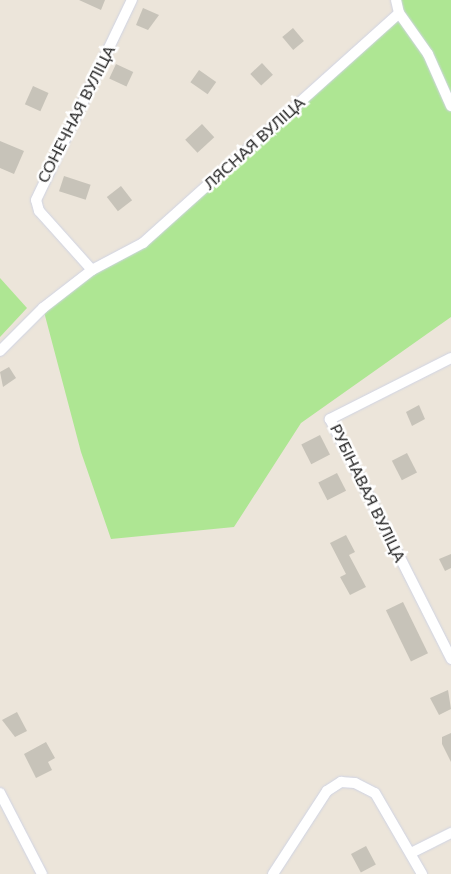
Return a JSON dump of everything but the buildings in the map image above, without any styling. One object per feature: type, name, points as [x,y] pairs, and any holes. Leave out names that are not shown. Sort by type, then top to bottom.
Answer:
[{"type":"street","name":"СОНЕЧНАЯ ВУЛІЦА","points":[[92,270],[39,211],[36,200],[132,0]]},
{"type":"street","points":[[396,0],[399,13],[428,54],[451,106]]},
{"type":"street","name":"ЛЯСНАЯ ВУЛІЦА","points":[[0,351],[43,308],[92,270],[143,243],[399,13]]},
{"type":"street","name":"РУБІНАВАЯ ВУЛІЦА","points":[[451,358],[330,419],[451,659]]},
{"type":"street","points":[[273,874],[327,790],[341,782],[355,783],[375,793],[422,874]]},
{"type":"street","points":[[0,793],[42,874]]},
{"type":"street","points":[[411,853],[451,833]]},
{"type":"green space","points":[[396,0],[451,0],[451,317],[301,423],[234,527],[111,539],[81,452],[43,308],[92,270],[143,243],[399,13]]},
{"type":"green space","points":[[0,278],[27,308],[0,337]]}]
